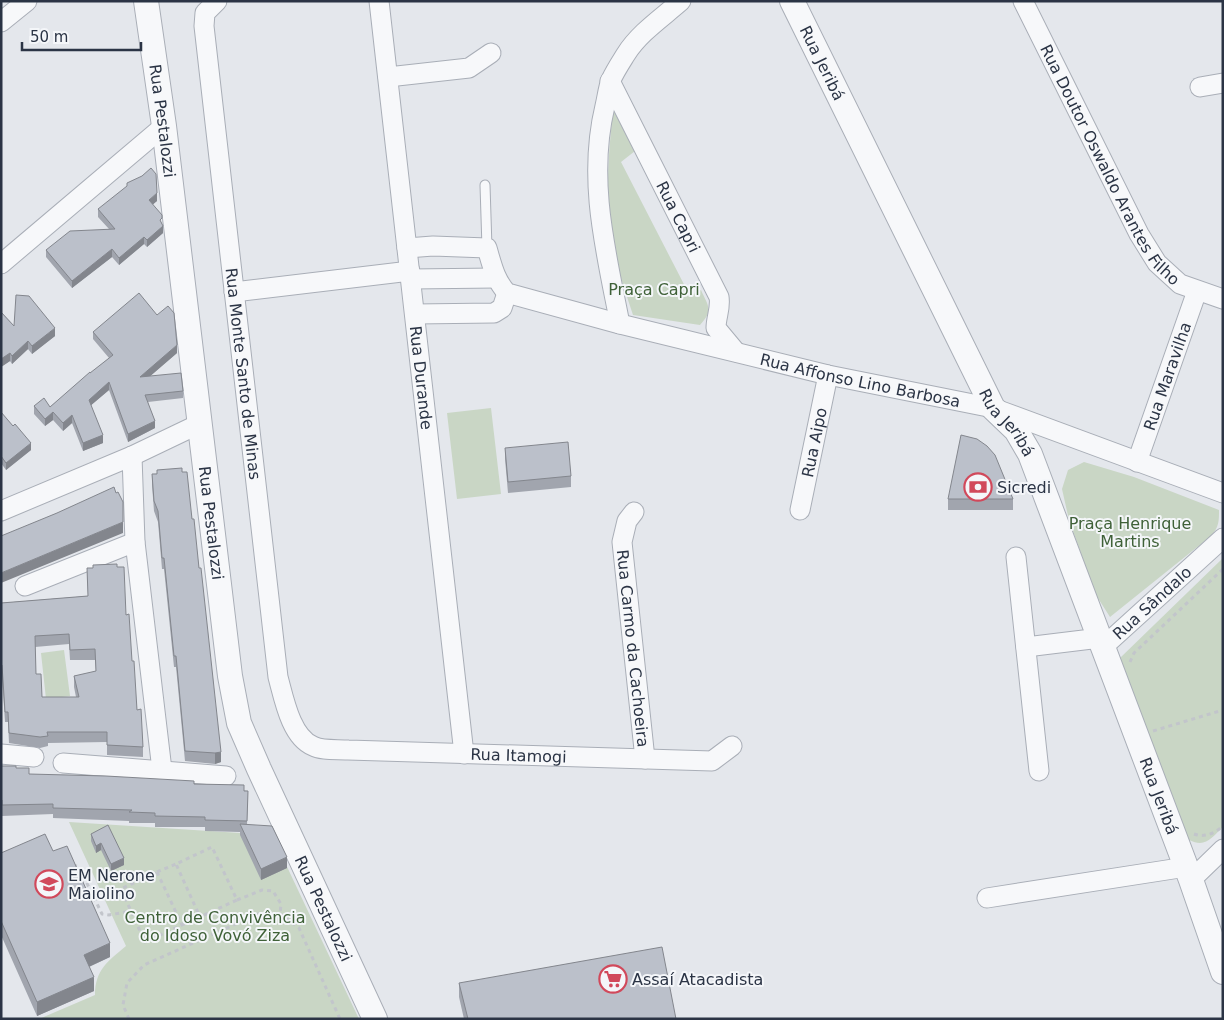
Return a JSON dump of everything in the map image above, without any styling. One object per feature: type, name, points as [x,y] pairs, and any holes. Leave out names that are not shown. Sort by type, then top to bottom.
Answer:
[{"type":"street","points":[[1,22],[27,1]]},
{"type":"street","name":"Rua Pestalozzi","points":[[146,1],[164,126],[230,676],[240,722],[258,769],[374,1019]]},
{"type":"street","name":"Rua Durande","points":[[379,1],[464,754]]},
{"type":"street","points":[[620,324],[600,220],[597,190],[598,145],[602,119],[610,81],[627,52],[681,1]]},
{"type":"street","name":"Rua Jeribá","points":[[792,1],[993,408],[1016,430],[1030,454],[1223,972]]},
{"type":"street","name":"Rua Doutor Oswaldo Arantes Filho","points":[[1023,1],[1139,234],[1157,263],[1180,284],[1223,300]]},
{"type":"street","name":"Rua Monte Santo de Minas","points":[[215,4],[205,14],[204,26],[278,677],[286,705],[296,730],[303,740]]},
{"type":"street","points":[[388,77],[469,68],[491,53]]},
{"type":"street","name":"Rua Capri","points":[[610,81],[719,297],[720,306],[716,317],[716,328],[736,352]]},
{"type":"street","points":[[1200,87],[1223,82]]},
{"type":"street","points":[[1,264],[164,126]]},
{"type":"street","points":[[407,248],[433,246],[487,248],[500,285],[514,295],[502,308],[494,313],[415,314]]},
{"type":"street","points":[[234,292],[410,275],[496,278]]},
{"type":"street","name":"Rua Maravilha","points":[[1137,462],[1197,291]]},
{"type":"street","name":"Rua Affonso Lino Barbosa","points":[[514,295],[620,324],[828,375],[993,408],[1223,494]]},
{"type":"street","name":"Rua Aipo","points":[[800,510],[828,375]]},
{"type":"street","points":[[1,511],[132,456],[201,424]]},
{"type":"street","points":[[132,456],[135,542],[162,770]]},
{"type":"street","name":"Rua Carmo da Cachoeira","points":[[634,512],[627,521],[622,542],[645,759]]},
{"type":"street","name":"Rua Sândalo","points":[[1101,643],[1223,538]]},
{"type":"street","points":[[25,586],[135,542]]},
{"type":"street","points":[[1016,558],[1040,771]]},
{"type":"street","points":[[1026,647],[1101,643]]},
{"type":"street","name":"Rua Itamogi","points":[[303,740],[314,747],[464,754],[712,761],[732,746]]},
{"type":"street","points":[[1,754],[34,757]]},
{"type":"street","points":[[63,763],[226,776]]},
{"type":"street","points":[[987,898],[1188,874],[1223,850]]},
{"type":"lane","points":[[485,184],[487,248]]},
{"type":"path","points":[[1128,668],[1134,653],[1223,569]]},
{"type":"path","points":[[1150,732],[1223,710]]},
{"type":"path","points":[[237,900],[212,847],[121,889],[145,942],[262,890],[273,891],[281,904],[280,914]]},
{"type":"path","points":[[176,864],[200,917]]},
{"type":"path","points":[[68,868],[73,865],[79,866],[102,914],[109,915],[131,911]]},
{"type":"path","points":[[157,872],[182,925]]},
{"type":"path","points":[[129,1019],[123,1005],[126,983],[144,965],[258,914],[280,914],[299,928],[340,1019]]},
{"type":"green space","name":"Praça Capri","points":[[613,110],[635,151],[621,162],[690,296],[701,290],[707,304],[707,315],[700,325],[633,315],[610,234],[608,166]]},
{"type":"green space","points":[[491,408],[501,494],[457,499],[447,413]]},
{"type":"green space","name":"Praça Henrique Martins","points":[[1084,462],[1134,477],[1219,510],[1218,524],[1211,536],[1110,617],[1096,595],[1069,520],[1062,489],[1068,470]]},
{"type":"green space","points":[[1223,558],[1223,827],[1208,841],[1200,843],[1189,840],[1120,658]]},
{"type":"green space","points":[[64,650],[70,696],[46,699],[41,653]]},
{"type":"green space","name":"Centro de Convivência do Idoso Vovó Ziza","points":[[69,822],[272,835],[359,1019],[39,1019],[95,995],[100,972],[126,946]]},
{"type":"building","points":[[151,168],[156,174],[157,193],[149,200],[162,215],[160,220],[163,226],[147,240],[144,237],[119,258],[112,249],[72,281],[46,250],[70,231],[115,229],[98,209],[127,186],[127,183],[142,176]]},
{"type":"building","points":[[139,293],[157,315],[168,306],[174,313],[177,345],[140,377],[181,373],[183,391],[145,395],[155,421],[128,434],[109,382],[89,400],[103,435],[83,443],[72,415],[63,423],[53,412],[45,419],[34,406],[44,398],[50,407],[90,372],[113,355],[93,332]]},
{"type":"building","points":[[16,295],[29,296],[55,328],[32,346],[28,341],[12,356],[10,353],[1,359],[1,312],[14,326]]},
{"type":"building","points":[[1,412],[13,426],[15,424],[31,443],[6,463],[1,456]]},
{"type":"building","name":"Sicredi","points":[[961,435],[977,439],[995,455],[1013,499],[948,499]]},
{"type":"building","points":[[568,442],[571,476],[508,482],[505,448]]},
{"type":"building","points":[[182,468],[182,472],[187,472],[199,568],[201,568],[221,752],[215,753],[185,751],[164,558],[162,558],[158,511],[154,501],[152,474],[157,474],[157,470]]},
{"type":"building","points":[[114,487],[123,502],[123,522],[1,573],[1,536]]},
{"type":"building","points":[[117,564],[117,567],[124,567],[126,615],[129,614],[137,710],[141,709],[143,747],[107,745],[107,732],[47,732],[48,736],[40,737],[9,733],[8,712],[5,712],[1,665],[1,603],[88,596],[87,568],[93,568],[93,565]],"holes":[[[69,634],[70,650],[95,649],[96,671],[74,676],[79,697],[42,697],[41,674],[36,674],[35,636]]]},
{"type":"building","points":[[1,766],[29,768],[29,774],[106,776],[194,781],[194,784],[244,785],[244,791],[248,791],[247,821],[205,820],[205,817],[155,816],[155,813],[129,812],[132,810],[53,808],[53,804],[2,805]]},
{"type":"building","points":[[240,824],[272,826],[287,857],[261,869]]},
{"type":"building","points":[[108,825],[124,858],[111,864],[101,843],[96,846],[91,834]]},
{"type":"building","name":"EM Nerone Maiolino","points":[[45,834],[53,851],[67,846],[110,943],[84,955],[94,977],[37,1002],[1,921],[1,853]]},
{"type":"building","name":"Assaí Atacadista","points":[[662,947],[676,1019],[468,1019],[459,983]]},
{"type":"place","name":"Sicredi","points":[[978,487]]},
{"type":"place","name":"EM Nerone Maiolino","points":[[49,884]]},
{"type":"place","name":"Assaí Atacadista","points":[[613,979]]}]
